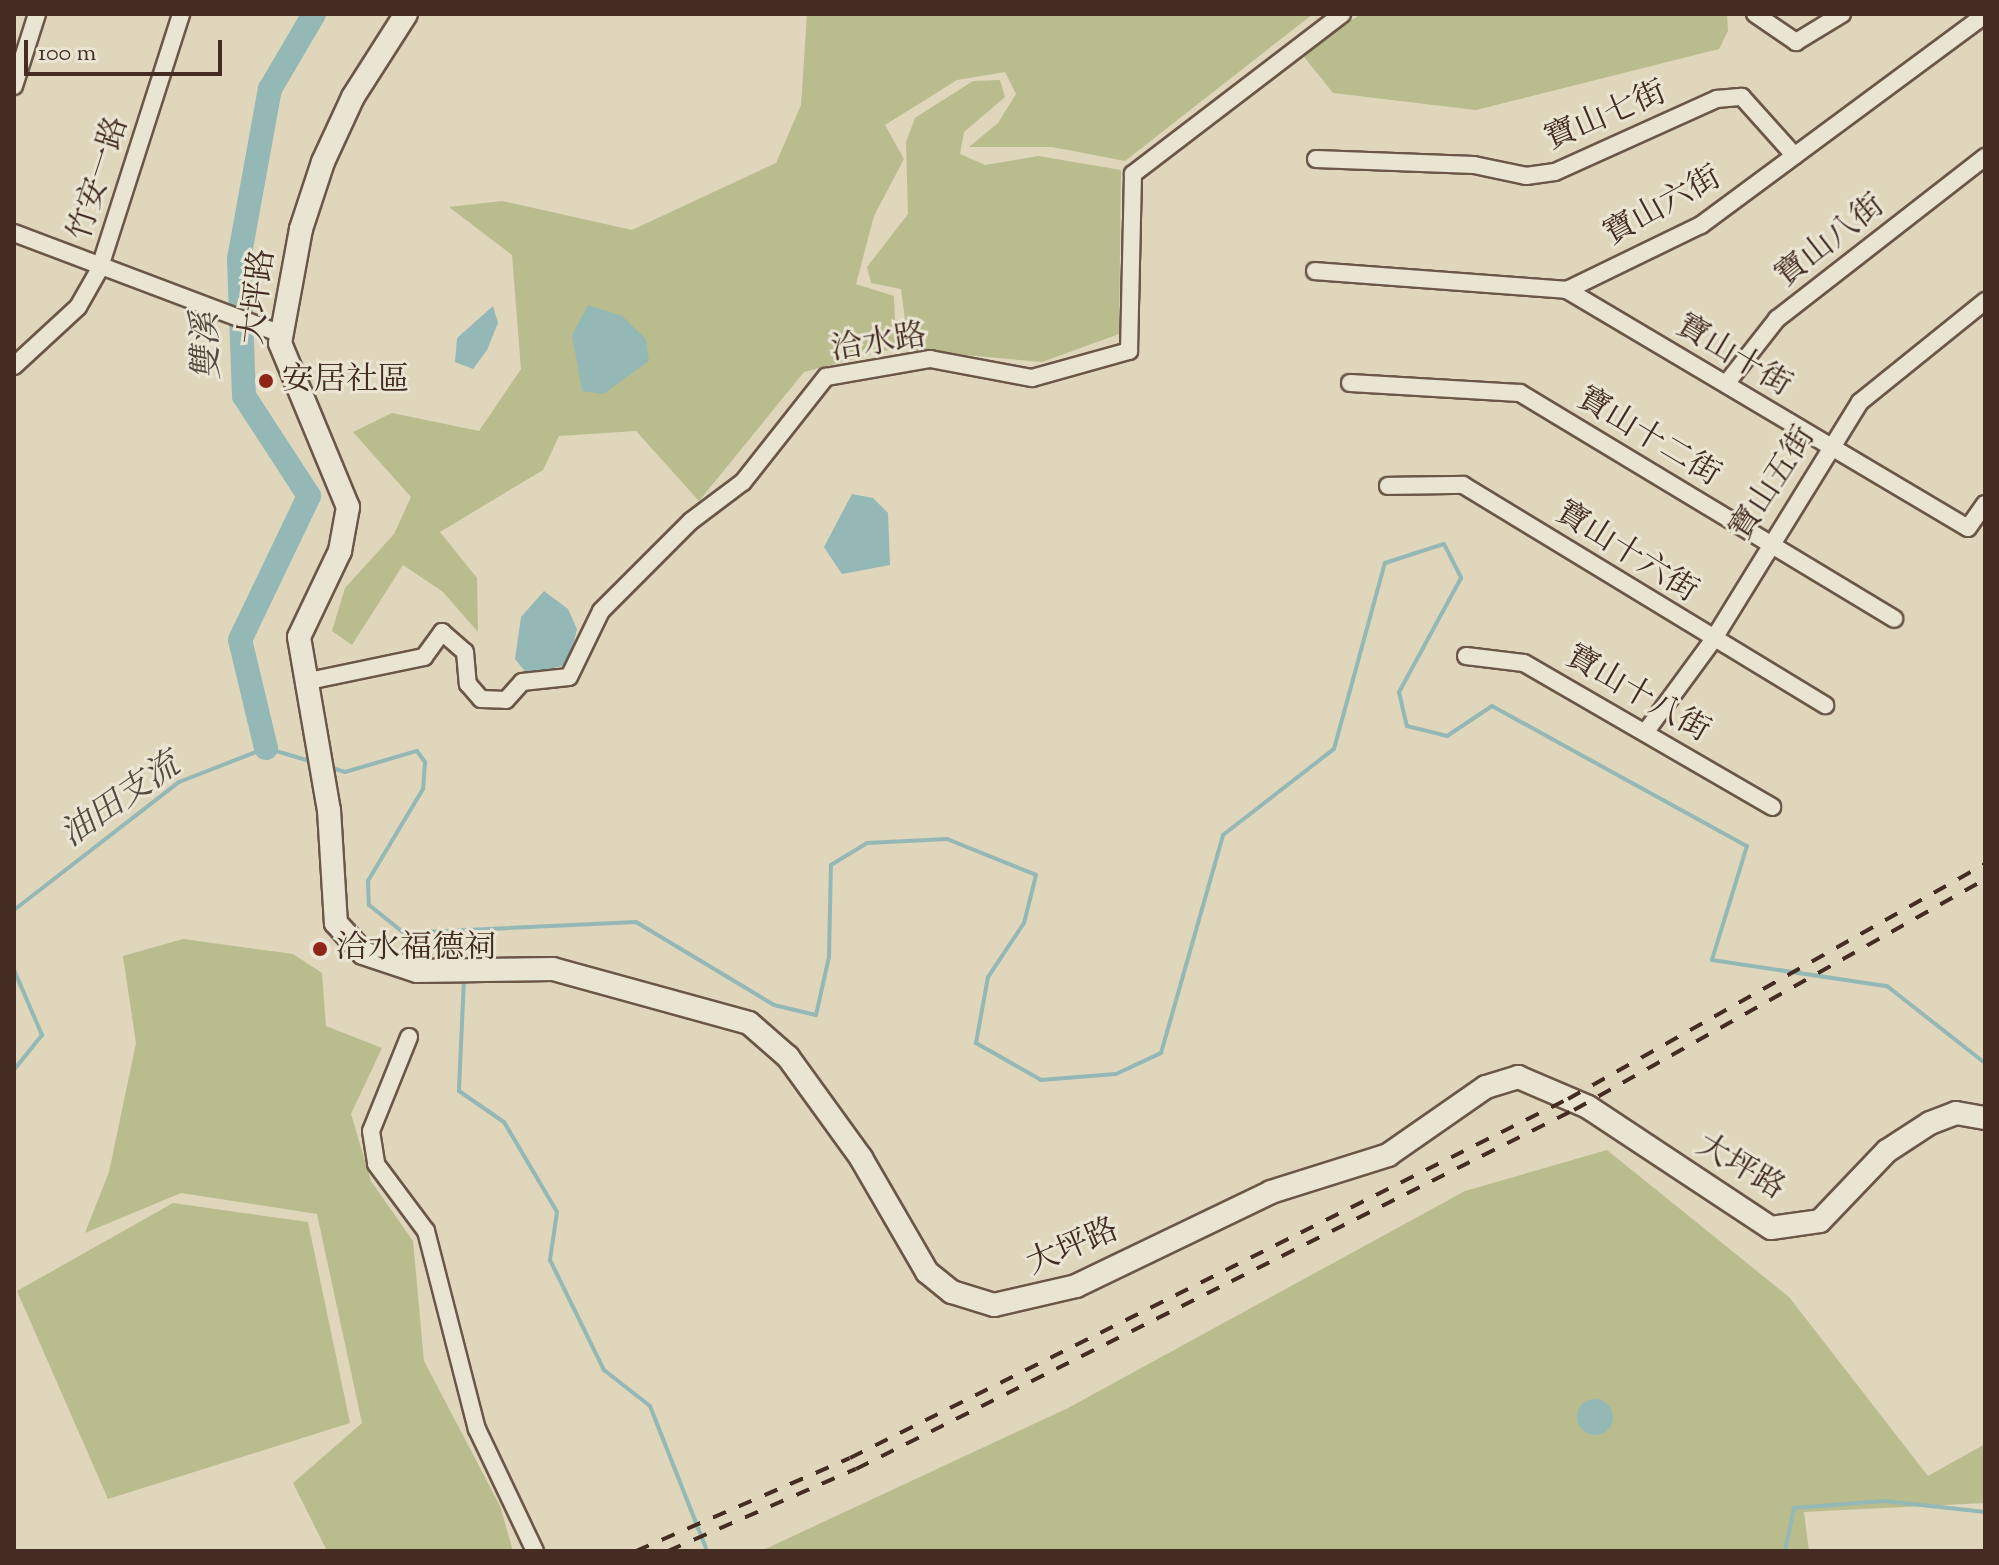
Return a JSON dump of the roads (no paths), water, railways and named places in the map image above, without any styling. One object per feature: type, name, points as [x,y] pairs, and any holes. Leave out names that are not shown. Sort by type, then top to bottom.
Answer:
[{"type":"street","points":[[14,86],[37,14]]},
{"type":"street","name":"竹安一路","points":[[14,366],[78,307],[99,270],[181,14]]},
{"type":"street","name":"大坪路","points":[[406,14],[353,97],[323,162],[301,229],[281,334],[282,361],[329,450],[348,507],[340,551],[301,623],[304,682],[316,730],[329,810],[332,903],[345,940],[386,964],[449,972],[579,974],[759,1029],[861,1158],[927,1272],[952,1292],[994,1305],[1076,1286],[1271,1192],[1388,1155],[1501,1080],[1531,1079],[1588,1107],[1771,1228],[1820,1221],[1887,1151],[1930,1123],[1956,1113],[1985,1118]]},
{"type":"street","name":"洽水路","points":[[304,682],[424,657],[442,632],[465,652],[468,684],[481,699],[506,700],[522,682],[569,677],[601,611],[691,521],[743,482],[826,377],[930,359],[1032,378],[1129,351],[1133,174],[1342,14]]},
{"type":"street","points":[[1755,14],[1796,42],[1835,16]]},
{"type":"street","name":"寶山六街","points":[[1567,290],[1701,225],[1985,15]]},
{"type":"street","name":"寶山七街","points":[[1316,159],[1555,172],[1717,99],[1742,97],[1795,156]]},
{"type":"street","name":"寶山八街","points":[[1726,384],[1777,319],[1985,157]]},
{"type":"street","points":[[14,233],[99,270],[156,286],[204,311],[281,334]]},
{"type":"street","points":[[1315,271],[1567,290]]},
{"type":"street","name":"寶山十街","points":[[1567,290],[1830,449],[1968,528],[1985,504]]},
{"type":"street","name":"寶山五街","points":[[1647,730],[1713,640],[1767,544],[1860,402],[1985,301]]},
{"type":"street","name":"寶山十二街","points":[[1350,383],[1520,393],[1894,619]]},
{"type":"street","name":"寶山十六街","points":[[1388,486],[1463,485],[1713,640],[1825,705]]},
{"type":"street","name":"寶山十八街","points":[[1466,656],[1524,663],[1647,730],[1772,807]]},
{"type":"street","points":[[409,1037],[371,1131],[376,1164],[426,1231],[477,1429],[535,1551]]},
{"type":"water","points":[[588,305],[622,316],[646,339],[649,361],[603,394],[582,391],[572,335]]},
{"type":"water","points":[[493,306],[498,323],[487,350],[473,369],[455,362],[457,338]]},
{"type":"water","points":[[852,494],[873,498],[888,513],[890,565],[842,574],[824,547]]},
{"type":"water","points":[[544,591],[568,609],[577,629],[569,664],[528,675],[515,659],[521,617]]},
{"type":"water","points":[[1595,1399],[1608,1404],[1613,1417],[1608,1430],[1595,1435],[1582,1430],[1577,1417],[1582,1404]]},
{"type":"waterway","name":"雙溪","points":[[266,748],[240,640],[309,496],[244,396],[239,259],[270,89],[314,14]]},
{"type":"waterway","points":[[329,767],[345,772],[417,751],[425,762],[423,789],[368,881],[369,905],[404,933],[636,922],[774,1005],[816,1015],[829,957],[831,865],[867,843],[947,839],[1036,875],[1024,923],[988,977],[976,1043],[1041,1080],[1116,1074],[1161,1053],[1223,835],[1334,749],[1385,563],[1444,544],[1461,578],[1399,692],[1407,726],[1447,736],[1492,706],[1747,846],[1712,960],[1887,986],[1985,1063]]},
{"type":"waterway","name":"油田支流","points":[[14,910],[179,782],[266,748],[313,762]]},
{"type":"waterway","points":[[459,933],[462,963]]},
{"type":"waterway","name":"油田支流","points":[[14,970],[42,1035],[14,1070]]},
{"type":"waterway","points":[[464,979],[459,1091],[504,1122],[557,1212],[550,1260],[604,1370],[650,1406],[707,1551]]},
{"type":"waterway","points":[[1785,1551],[1794,1508],[1884,1501],[1985,1512]]},
{"type":"railway","points":[[636,1551],[850,1458],[1568,1099],[1985,864]]},
{"type":"railway","points":[[668,1551],[856,1469],[1574,1110],[1985,879]]},
{"type":"place","name":"安居社區","points":[[266,381]]},
{"type":"place","name":"洽水福德祠","points":[[320,949]]}]
